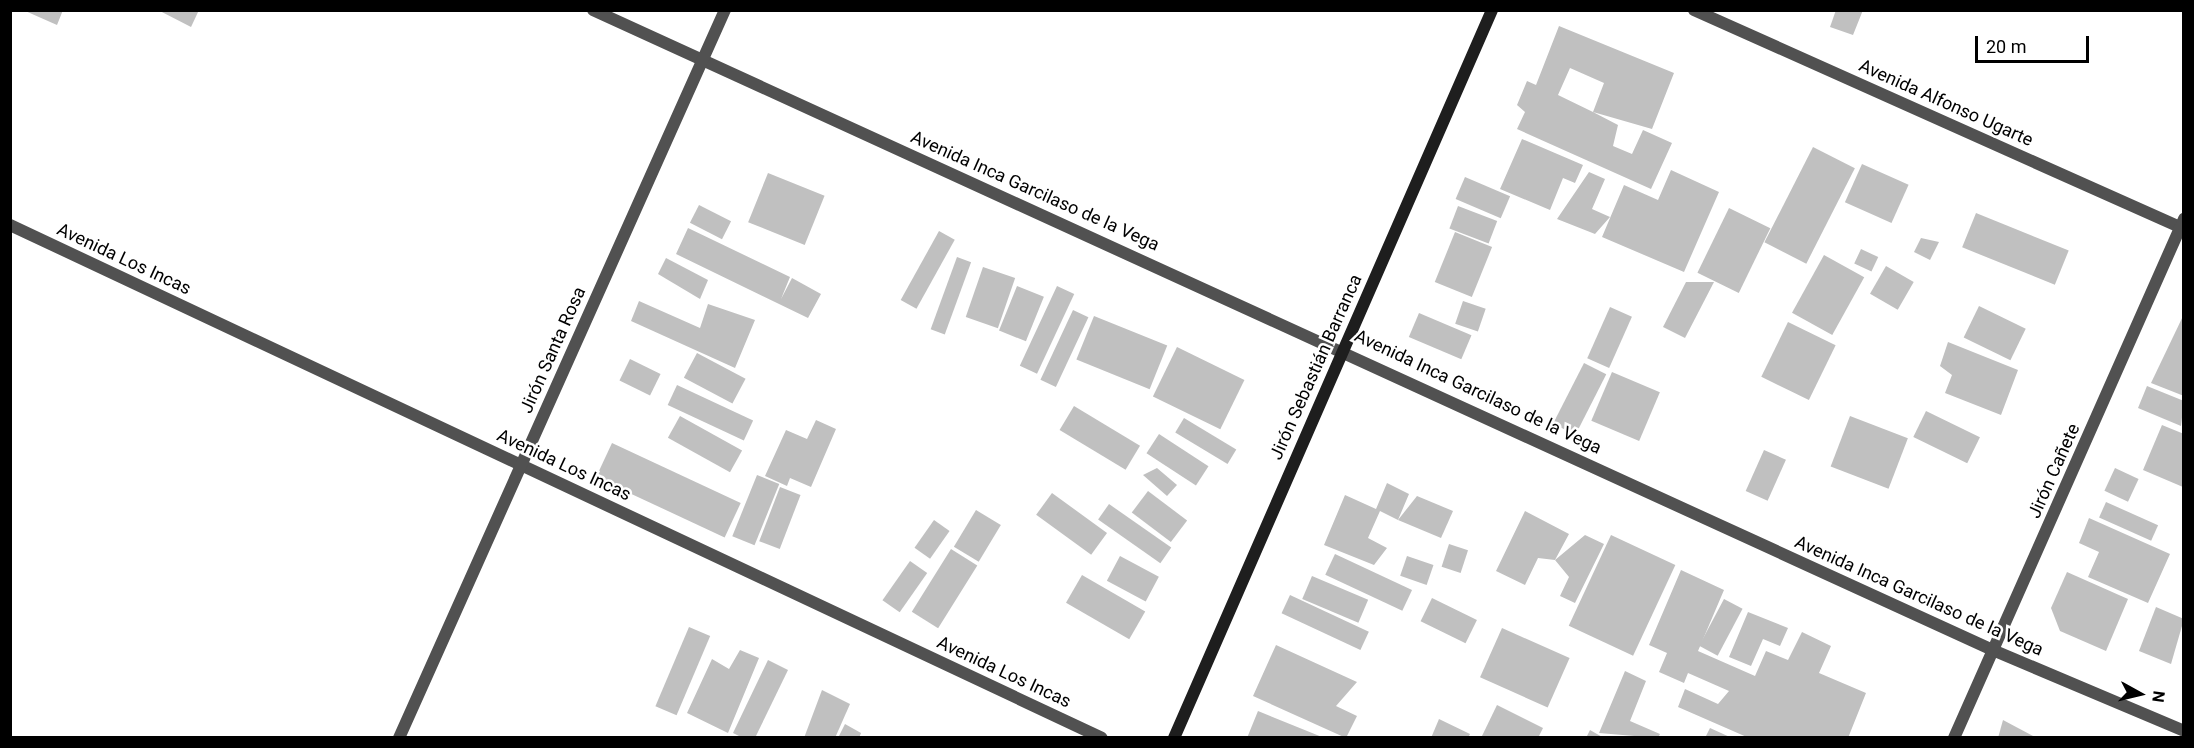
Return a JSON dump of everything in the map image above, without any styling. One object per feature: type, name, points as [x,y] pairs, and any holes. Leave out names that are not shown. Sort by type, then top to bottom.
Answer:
[{"type":"street","name":"Avenida Inca Garcilaso de la Vega","points":[[593,10],[1343,350],[1995,651],[2184,731]]},
{"type":"street","name":"Jirón Santa Rosa","points":[[399,738],[725,10]]},
{"type":"street","name":"Jirón Sebastián Barranca","points":[[1174,738],[1492,10]]},
{"type":"street","name":"Avenida Alfonso Ugarte","points":[[1694,10],[2182,225]]},
{"type":"street","name":"Avenida Los Incas","points":[[10,225],[1102,738]]},
{"type":"street","name":"Jirón Cañete","points":[[1954,738],[1995,651],[2182,225]]},
{"type":"building","points":[[23,10],[63,10],[57,25]]},
{"type":"building","points":[[158,10],[199,10],[191,27]]},
{"type":"building","points":[[1836,10],[1863,10],[1853,35],[1830,27]]},
{"type":"building","points":[[1559,26],[1674,73],[1652,129],[1593,112],[1618,125],[1613,146],[1632,154],[1643,130],[1672,143],[1651,189],[1517,129],[1525,112],[1517,105],[1527,81],[1536,85]],"holes":[[[1570,68],[1604,83],[1593,112],[1558,95]]]},
{"type":"building","points":[[1522,139],[1583,165],[1575,183],[1563,178],[1550,210],[1500,189]]},
{"type":"building","points":[[1813,147],[1855,168],[1806,264],[1764,242]]},
{"type":"building","points":[[1862,164],[1909,185],[1892,223],[1845,202]]},
{"type":"building","points":[[1671,170],[1719,192],[1684,272],[1602,237],[1624,185],[1658,200]]},
{"type":"building","points":[[1589,172],[1605,179],[1592,209],[1610,217],[1595,234],[1557,219]]},
{"type":"building","points":[[768,173],[825,196],[805,245],[748,222]]},
{"type":"building","points":[[1465,177],[1510,196],[1501,218],[1456,199]]},
{"type":"building","points":[[699,205],[731,221],[722,239],[690,223]]},
{"type":"building","points":[[1458,206],[1497,221],[1489,243],[1449,228]]},
{"type":"building","points":[[1729,208],[1770,228],[1739,293],[1697,273]]},
{"type":"building","points":[[1976,213],[2069,250],[2055,285],[1962,247]]},
{"type":"building","points":[[688,228],[790,277],[781,299],[792,278],[821,294],[808,318],[676,254]]},
{"type":"building","points":[[939,231],[955,240],[916,309],[901,300]]},
{"type":"building","points":[[1455,232],[1492,247],[1472,297],[1435,282]]},
{"type":"building","points":[[1921,238],[1939,242],[1930,260],[1914,252]]},
{"type":"building","points":[[1861,249],[1878,257],[1871,272],[1854,264]]},
{"type":"building","points":[[1824,255],[1864,277],[1832,335],[1792,313]]},
{"type":"building","points":[[957,257],[971,262],[945,334],[931,329]]},
{"type":"building","points":[[666,258],[708,280],[700,299],[658,274]]},
{"type":"building","points":[[1886,266],[1914,282],[1898,310],[1870,294]]},
{"type":"building","points":[[983,267],[1015,278],[998,328],[966,317]]},
{"type":"building","points":[[1686,282],[1714,282],[1685,338],[1663,327]]},
{"type":"building","points":[[1017,286],[1044,297],[1026,341],[999,331]]},
{"type":"building","points":[[1057,286],[1074,294],[1037,374],[1020,366]]},
{"type":"building","points":[[639,301],[700,328],[708,304],[755,320],[735,368],[631,321]]},
{"type":"building","points":[[1463,301],[1486,309],[1478,332],[1455,324]]},
{"type":"building","points":[[1979,306],[2026,329],[2010,360],[1964,337]]},
{"type":"building","points":[[1610,307],[1632,317],[1609,368],[1587,358]]},
{"type":"building","points":[[1073,310],[1088,317],[1056,387],[1040,380]]},
{"type":"building","points":[[1419,313],[1471,335],[1461,359],[1409,337]]},
{"type":"building","points":[[2184,314],[2184,396],[2151,383]]},
{"type":"building","points":[[1094,316],[1167,346],[1150,389],[1076,360]]},
{"type":"building","points":[[1788,322],[1836,345],[1809,400],[1761,377]]},
{"type":"building","points":[[1948,342],[2018,370],[2001,415],[1945,393],[1952,375],[1940,366]]},
{"type":"building","points":[[1177,347],[1244,380],[1220,429],[1153,396]]},
{"type":"building","points":[[697,353],[746,379],[732,404],[684,378]]},
{"type":"building","points":[[630,359],[661,374],[650,395],[619,381]]},
{"type":"building","points":[[1584,363],[1606,374],[1575,435],[1553,424]]},
{"type":"building","points":[[1612,372],[1660,392],[1639,441],[1591,421]]},
{"type":"building","points":[[677,385],[753,420],[744,440],[668,405]]},
{"type":"building","points":[[2147,386],[2184,401],[2181,426],[2138,408]]},
{"type":"building","points":[[1074,406],[1140,446],[1126,470],[1060,430]]},
{"type":"building","points":[[1926,411],[1980,437],[1967,463],[1913,437]]},
{"type":"building","points":[[680,416],[742,450],[730,472],[668,438]]},
{"type":"building","points":[[1850,416],[1908,438],[1889,489],[1831,466]]},
{"type":"building","points":[[1184,418],[1236,449],[1228,464],[1175,433]]},
{"type":"building","points":[[816,420],[836,429],[811,487],[790,478],[787,486],[765,476],[786,430],[807,439]]},
{"type":"building","points":[[2162,425],[2184,434],[2183,487],[2143,470]]},
{"type":"building","points":[[1159,434],[1208,466],[1196,485],[1146,453]]},
{"type":"building","points":[[612,443],[741,503],[725,537],[596,477]]},
{"type":"building","points":[[1764,450],[1786,460],[1768,501],[1746,491]]},
{"type":"building","points":[[1157,468],[1177,485],[1167,496],[1143,475]]},
{"type":"building","points":[[2115,468],[2139,479],[2128,502],[2104,491]]},
{"type":"building","points":[[757,475],[779,484],[755,545],[732,536]]},
{"type":"building","points":[[1387,483],[1409,494],[1398,520],[1380,511],[1368,538],[1387,548],[1374,565],[1324,545],[1345,495],[1376,509]]},
{"type":"building","points":[[780,487],[801,495],[780,549],[759,541]]},
{"type":"building","points":[[1148,491],[1187,520],[1171,542],[1132,513]]},
{"type":"building","points":[[1052,493],[1107,533],[1091,555],[1036,515]]},
{"type":"building","points":[[1417,496],[1453,511],[1441,538],[1398,520]]},
{"type":"building","points":[[2106,502],[2158,525],[2151,541],[2099,518]]},
{"type":"building","points":[[1109,504],[1171,548],[1160,563],[1098,520]]},
{"type":"building","points":[[976,510],[1001,525],[979,562],[954,547]]},
{"type":"building","points":[[1525,511],[1569,534],[1555,560],[1538,558],[1525,585],[1496,571]]},
{"type":"building","points":[[2089,518],[2170,554],[2148,603],[2088,577],[2099,552],[2079,543]]},
{"type":"building","points":[[934,520],[950,531],[930,559],[914,548]]},
{"type":"building","points":[[1585,535],[1604,544],[1575,603],[1560,596],[1569,577],[1555,560]]},
{"type":"building","points":[[1611,535],[1675,565],[1633,656],[1569,626]]},
{"type":"building","points":[[1449,544],[1468,550],[1461,573],[1442,567]]},
{"type":"building","points":[[951,549],[977,565],[938,628],[912,612]]},
{"type":"building","points":[[1335,554],[1412,590],[1402,611],[1325,575]]},
{"type":"building","points":[[1120,556],[1159,577],[1146,601],[1107,581]]},
{"type":"building","points":[[1407,556],[1433,565],[1427,585],[1400,576]]},
{"type":"building","points":[[910,561],[927,573],[900,612],[882,600]]},
{"type":"building","points":[[1681,570],[1724,590],[1698,651],[1755,676],[1766,651],[1788,660],[1802,632],[1831,646],[1819,673],[1866,693],[1848,738],[1749,738],[1678,707],[1685,689],[1718,704],[1729,691],[1688,673],[1684,683],[1659,672],[1667,653],[1649,645]]},
{"type":"building","points":[[2067,572],[2128,599],[2106,651],[2060,631],[2051,608]]},
{"type":"building","points":[[1082,575],[1145,612],[1129,639],[1066,603]]},
{"type":"building","points":[[1312,576],[1368,600],[1358,623],[1302,599]]},
{"type":"building","points":[[1290,595],[1369,632],[1360,650],[1282,613]]},
{"type":"building","points":[[1432,598],[1477,620],[1466,643],[1421,621]]},
{"type":"building","points":[[1724,599],[1743,609],[1718,656],[1699,646]]},
{"type":"building","points":[[2156,607],[2184,619],[2171,664],[2139,651]]},
{"type":"building","points":[[1748,612],[1788,628],[1780,646],[1763,639],[1751,666],[1729,657]]},
{"type":"building","points":[[689,627],[710,636],[677,715],[655,706]]},
{"type":"building","points":[[1502,628],[1570,658],[1548,707],[1480,677]]},
{"type":"building","points":[[1276,645],[1357,682],[1336,706],[1357,716],[1346,738],[1253,696]]},
{"type":"building","points":[[740,650],[759,658],[728,733],[687,713],[712,659],[729,669]]},
{"type":"building","points":[[768,660],[788,670],[755,738],[743,738],[733,733]]},
{"type":"building","points":[[1625,671],[1646,681],[1630,721],[1660,734],[1658,738],[1599,733]]},
{"type":"building","points":[[822,690],[850,704],[835,738],[804,738]]},
{"type":"building","points":[[1497,705],[1543,728],[1538,738],[1481,738]]},
{"type":"building","points":[[1258,711],[1322,737],[1322,738],[1247,738]]},
{"type":"building","points":[[1439,719],[1470,734],[1468,738],[1431,738]]},
{"type":"building","points":[[2003,720],[2037,738],[1998,738]]},
{"type":"building","points":[[845,724],[861,733],[859,738],[838,738]]},
{"type":"building","points":[[1710,728],[1732,738],[1705,738]]},
{"type":"building","points":[[1590,730],[1604,738],[1586,738]]}]
